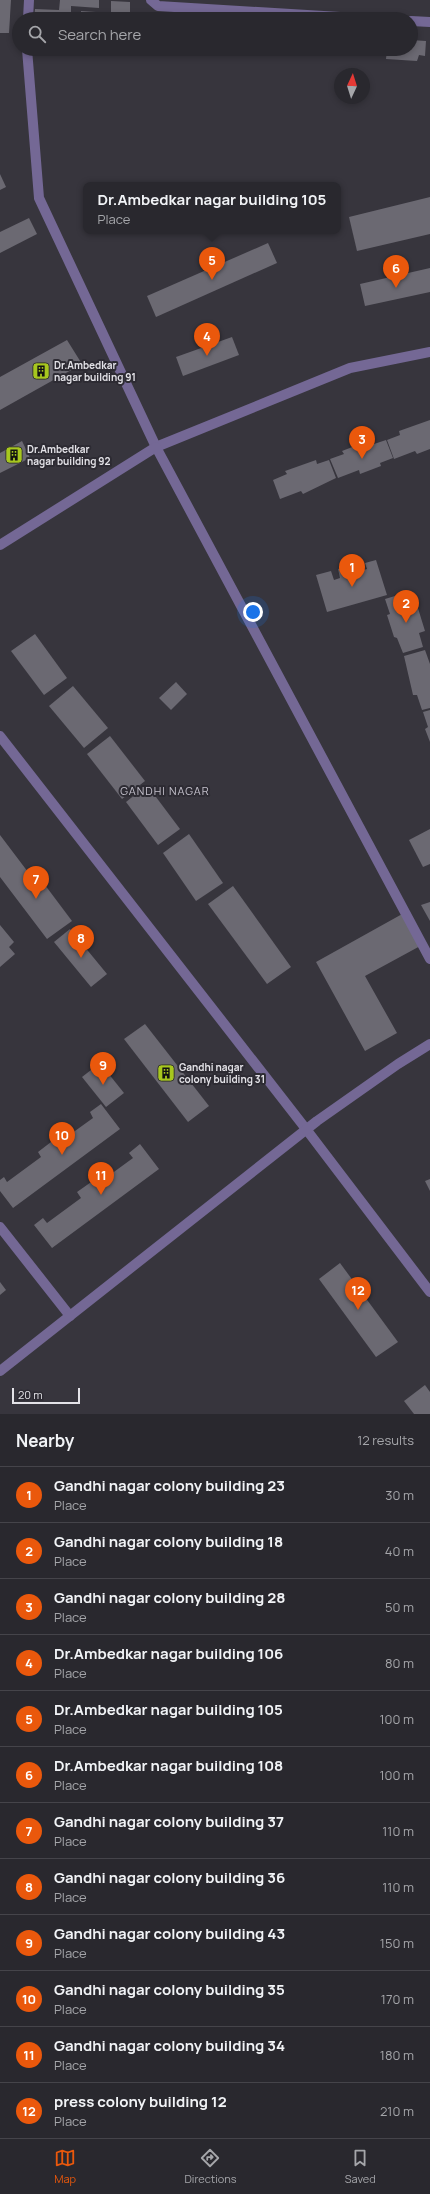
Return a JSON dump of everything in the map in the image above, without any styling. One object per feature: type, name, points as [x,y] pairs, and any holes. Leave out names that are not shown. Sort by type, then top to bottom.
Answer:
[{"type":"street","points":[[28,12],[29,0]]},
{"type":"street","points":[[151,0],[158,6],[257,12]]},
{"type":"street","points":[[418,21],[430,22]]},
{"type":"street","points":[[29,56],[39,198],[156,448],[430,959]]},
{"type":"street","points":[[0,545],[156,448],[350,368],[430,352]]},
{"type":"street","points":[[0,736],[430,1292]]},
{"type":"street","points":[[0,1371],[306,1130],[398,1064],[430,1044]]},
{"type":"street","points":[[0,1227],[70,1316]]},
{"type":"building","points":[[0,0],[11,0],[9,33],[0,33]]},
{"type":"building","points":[[60,0],[99,0],[99,8],[71,6],[71,12],[35,12],[35,9],[59,10]]},
{"type":"building","points":[[111,1],[130,2],[130,12],[111,12]]},
{"type":"building","points":[[418,40],[426,41],[425,56],[419,55],[417,61],[386,59],[386,56],[418,56]]},
{"type":"building","points":[[0,174],[6,187],[0,190]]},
{"type":"building","points":[[430,197],[430,234],[357,251],[349,217]]},
{"type":"building","points":[[29,218],[37,234],[0,253],[0,232]]},
{"type":"building","points":[[268,243],[277,263],[156,317],[147,296]]},
{"type":"building","points":[[430,268],[430,292],[365,306],[360,284]]},
{"type":"building","points":[[232,337],[239,355],[183,376],[176,357]]},
{"type":"building","name":"Dr.Ambedkar nagar building 91","points":[[67,340],[82,364],[0,410],[0,377]]},
{"type":"building","points":[[430,420],[430,449],[417,454],[415,451],[394,459],[387,440],[400,435],[399,431]]},
{"type":"building","points":[[373,439],[374,444],[386,440],[393,458],[380,463],[381,466],[360,474],[359,470],[338,478],[330,459],[344,454],[342,451]]},
{"type":"building","name":"Dr.Ambedkar nagar building 92","points":[[22,441],[30,458],[0,473],[0,453]]},
{"type":"building","points":[[316,460],[317,464],[329,460],[336,478],[303,494],[301,491],[280,499],[273,480],[287,474],[285,471]]},
{"type":"building","points":[[376,560],[387,595],[327,612],[316,575],[331,571],[334,580],[340,578],[338,569],[358,563],[360,571],[367,569],[365,563]]},
{"type":"building","points":[[405,593],[410,607],[417,605],[425,631],[419,633],[423,647],[403,653],[397,638],[394,637],[387,615],[390,614],[385,599]]},
{"type":"building","points":[[35,634],[67,678],[44,695],[11,651]]},
{"type":"building","points":[[425,650],[430,664],[430,708],[422,710],[417,695],[413,695],[404,656]]},
{"type":"building","points":[[176,682],[187,694],[171,710],[159,698]]},
{"type":"building","points":[[73,686],[108,728],[84,748],[49,706]]},
{"type":"building","points":[[430,710],[430,742],[425,729],[428,727],[423,712]]},
{"type":"building","points":[[110,736],[145,781],[122,799],[87,754]]},
{"type":"building","points":[[147,785],[180,829],[158,845],[126,802]]},
{"type":"building","points":[[430,829],[430,864],[423,867],[409,840]]},
{"type":"building","points":[[189,834],[223,883],[196,901],[163,853]]},
{"type":"building","points":[[0,835],[31,876],[36,873],[72,921],[47,939],[0,877]]},
{"type":"building","points":[[233,886],[291,967],[267,984],[208,904]]},
{"type":"building","points":[[430,902],[430,921],[421,905]]},
{"type":"building","points":[[404,913],[422,945],[365,976],[397,1033],[365,1051],[316,962]]},
{"type":"building","points":[[0,925],[14,942],[9,947],[15,954],[0,967]]},
{"type":"building","points":[[70,929],[107,974],[91,987],[54,942]]},
{"type":"building","name":"Gandhi nagar colony building 31","points":[[145,1024],[209,1106],[188,1122],[124,1039]]},
{"type":"building","points":[[100,1063],[124,1093],[106,1107],[82,1077]]},
{"type":"building","points":[[101,1104],[120,1129],[13,1208],[0,1191],[0,1180],[4,1177],[7,1182],[41,1157],[38,1152],[64,1132],[68,1136],[93,1118],[90,1112]]},
{"type":"building","points":[[140,1144],[159,1169],[52,1248],[34,1225],[43,1218],[47,1223],[81,1198],[77,1192],[104,1173],[107,1177],[133,1158],[129,1153]]},
{"type":"building","points":[[430,1179],[430,1191],[425,1181]]},
{"type":"building","points":[[340,1263],[398,1342],[376,1357],[319,1279]]},
{"type":"building","points":[[0,1282],[6,1290],[0,1295]]},
{"type":"building","points":[[425,1385],[430,1392],[430,1414],[414,1414],[404,1401]]},
{"type":"place","name":"Dr.Ambedkar nagar building 105","points":[[212,280]]},
{"type":"place","name":"Dr.Ambedkar nagar building 108","points":[[396,288]]},
{"type":"place","name":"Dr.Ambedkar nagar building 106","points":[[207,356]]},
{"type":"place","name":"Dr.Ambedkar nagar building 91","points":[[41,371]]},
{"type":"place","name":"Dr.Ambedkar nagar building 92","points":[[14,455]]},
{"type":"place","name":"Gandhi nagar colony building 28","points":[[362,459]]},
{"type":"place","name":"Gandhi nagar colony building 23","points":[[352,587]]},
{"type":"place","name":"Gandhi nagar colony building 18","points":[[406,623]]},
{"type":"place","name":"Gandhi nagar colony building 37","points":[[36,899]]},
{"type":"place","name":"Gandhi nagar colony building 36","points":[[81,958]]},
{"type":"place","name":"Gandhi nagar colony building 31","points":[[166,1073]]},
{"type":"place","name":"Gandhi nagar colony building 43","points":[[103,1085]]},
{"type":"place","name":"Gandhi nagar colony building 35","points":[[62,1155]]},
{"type":"place","name":"Gandhi nagar colony building 34","points":[[101,1195]]},
{"type":"place","name":"press colony building 12","points":[[358,1310]]},
{"type":"district","name":"GANDHI NAGAR","points":[[165,791]]}]
